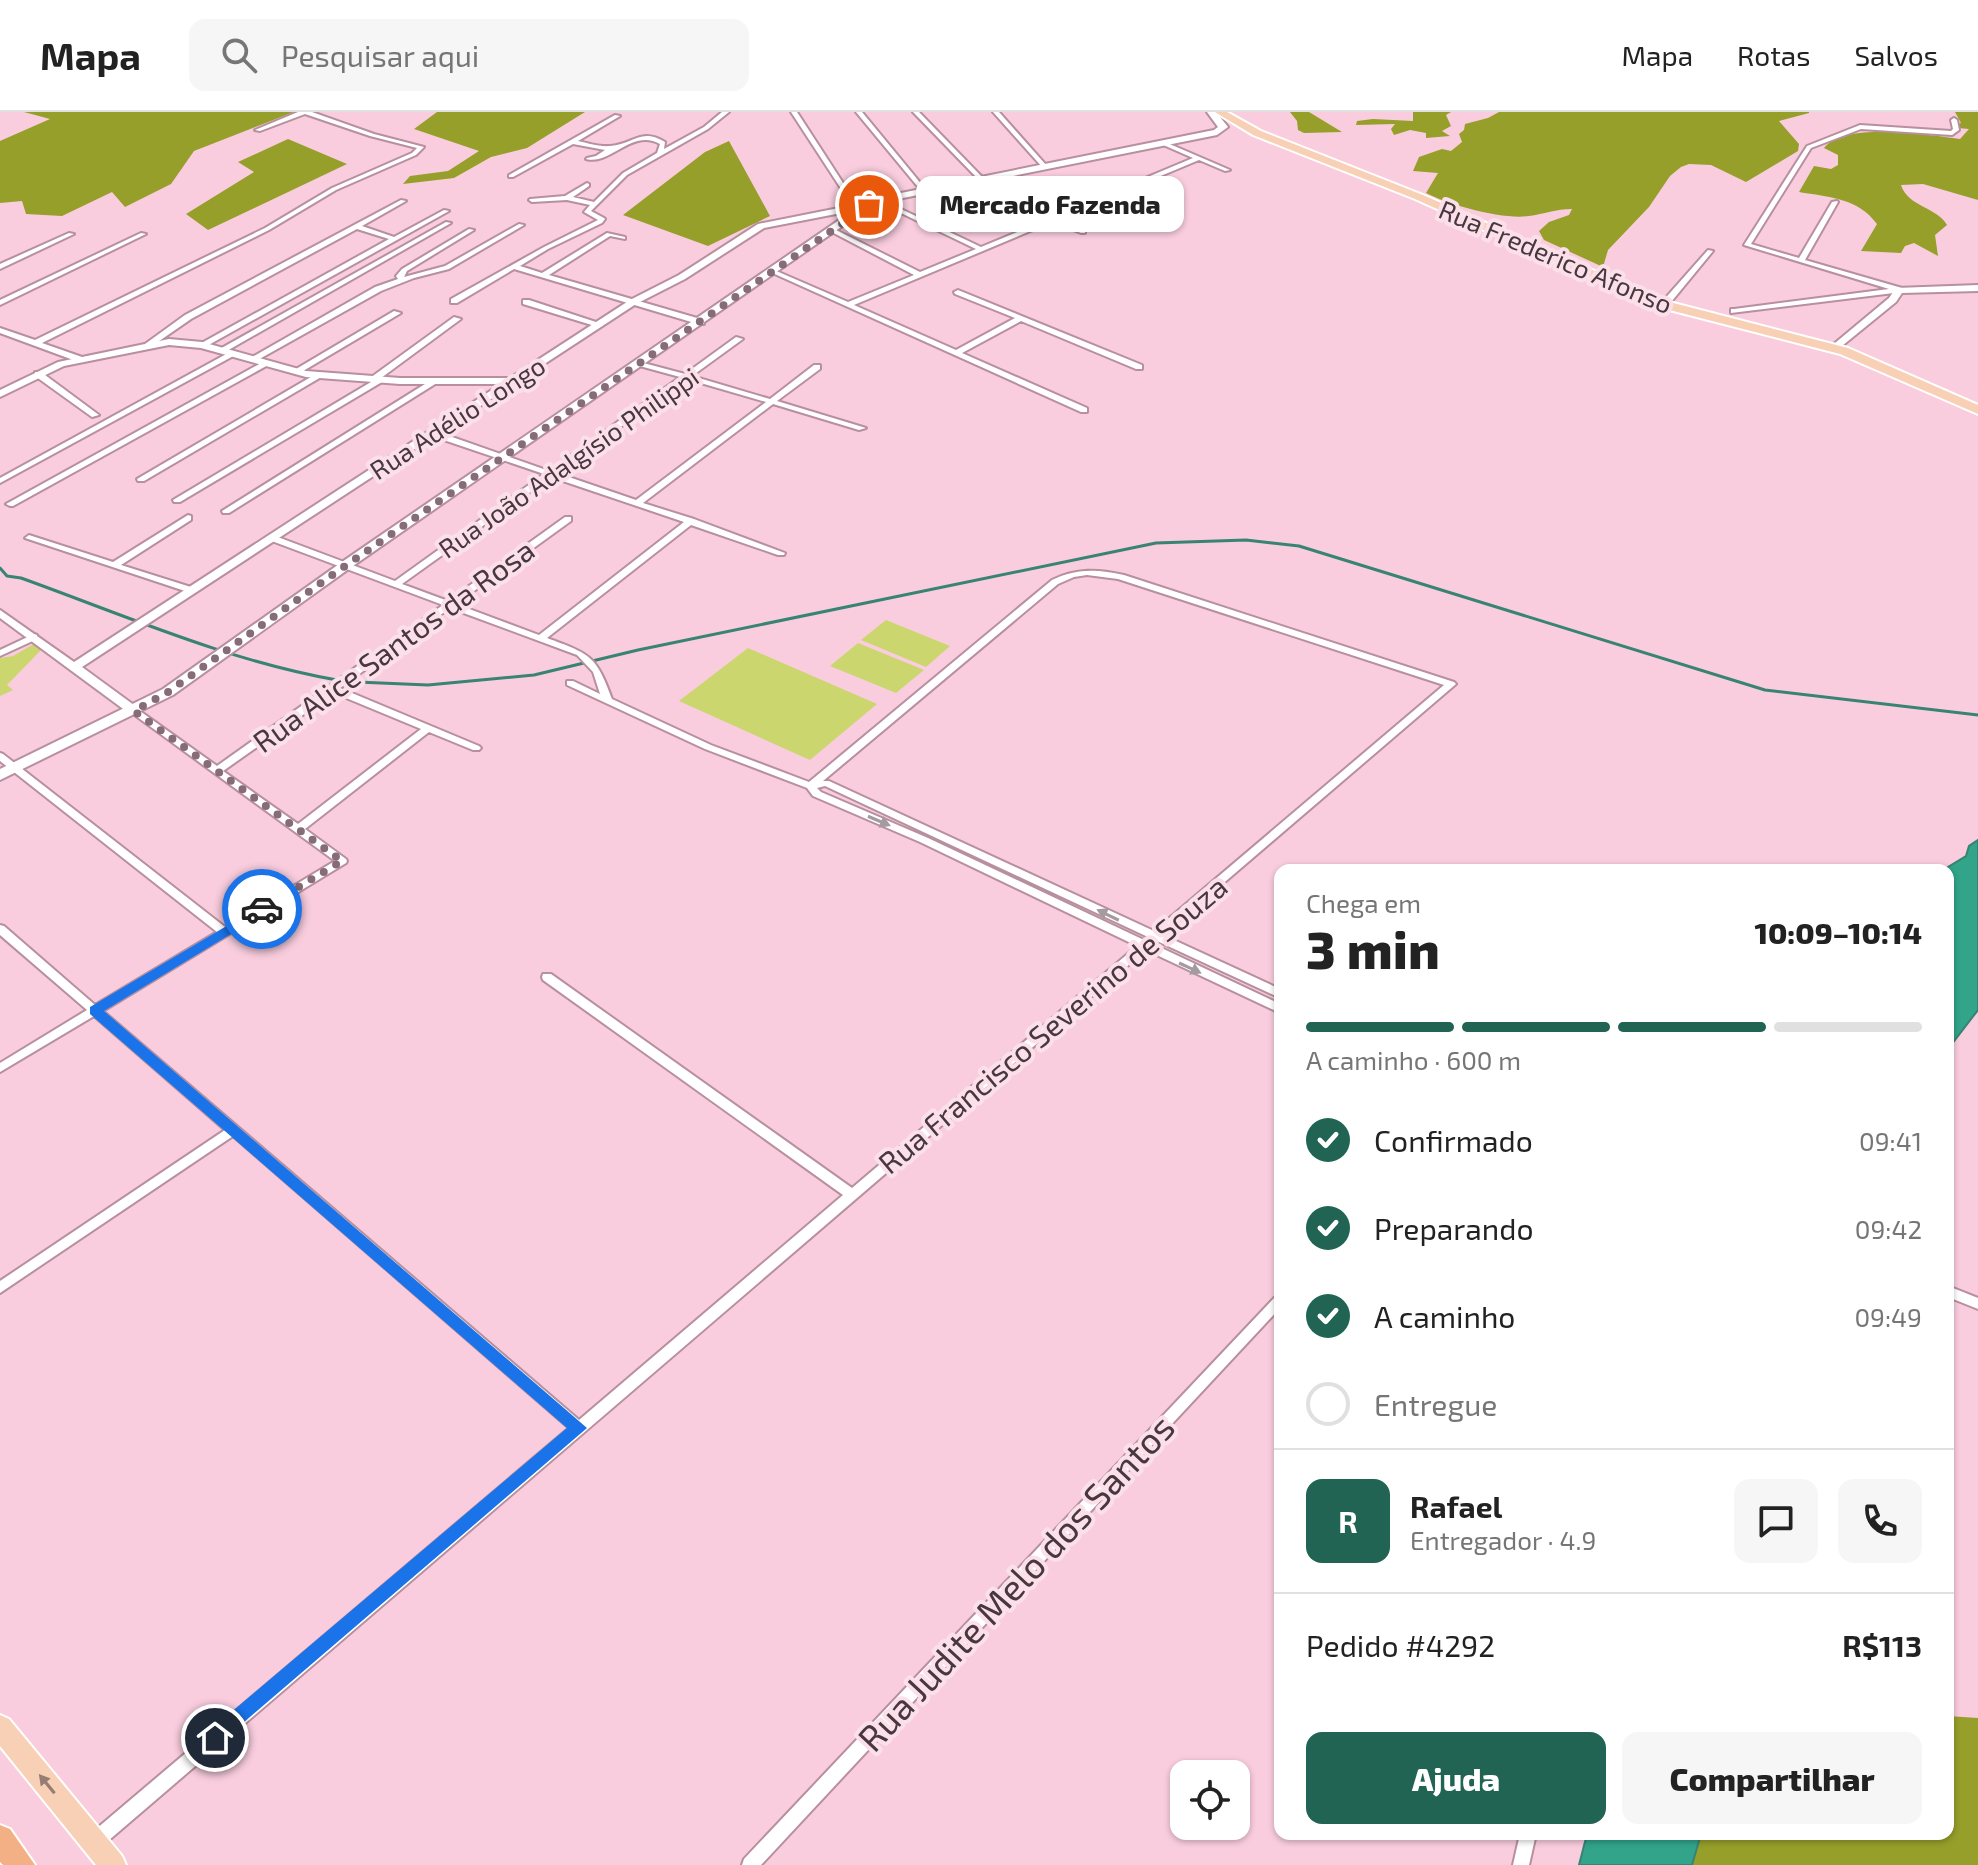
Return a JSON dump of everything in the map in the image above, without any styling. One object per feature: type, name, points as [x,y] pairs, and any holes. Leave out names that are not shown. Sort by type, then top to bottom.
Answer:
[{"type":"highway","points":[[0,1839],[21,1865]]},
{"type":"main road","points":[[0,775],[168,692],[866,205],[1221,130],[1222,124],[1211,112]]},
{"type":"main road","name":"Rua Frederico Afonso","points":[[1220,112],[1257,133],[1409,192],[1664,305],[1834,348],[1978,410]]},
{"type":"main road","points":[[0,1727],[113,1865]]},
{"type":"street","points":[[36,343],[267,229],[334,189],[414,154],[420,146],[378,137],[304,112],[258,130]]},
{"type":"street","points":[[454,301],[602,219],[588,214],[625,174],[659,156],[726,112]]},
{"type":"street","points":[[794,112],[866,205],[981,249]]},
{"type":"street","points":[[859,112],[925,192]]},
{"type":"street","points":[[916,112],[982,180]]},
{"type":"street","points":[[996,112],[1045,167]]},
{"type":"street","points":[[511,176],[617,116]]},
{"type":"street","points":[[1899,290],[1747,245],[1809,147],[1860,127],[1952,133],[1956,130],[1954,120]]},
{"type":"street","points":[[589,159],[598,158],[637,137],[649,136],[663,143],[659,156]]},
{"type":"street","points":[[574,142],[613,148]]},
{"type":"street","points":[[1163,143],[1227,170]]},
{"type":"street","points":[[848,305],[1199,158]]},
{"type":"street","points":[[964,184],[1083,232]]},
{"type":"street","points":[[567,198],[587,185]]},
{"type":"street","points":[[532,200],[567,198],[595,204]]},
{"type":"street","points":[[149,344],[188,317],[403,201]]},
{"type":"street","points":[[1801,261],[1835,202]]},
{"type":"street","name":"Rua Adélio Longo","points":[[76,666],[598,324],[682,277],[761,226],[866,205]]},
{"type":"street","points":[[202,345],[446,211]]},
{"type":"street","points":[[222,350],[448,223]]},
{"type":"street","points":[[251,360],[378,289],[402,279],[447,268],[521,225]]},
{"type":"street","points":[[356,226],[392,238]]},
{"type":"street","points":[[830,229],[920,275]]},
{"type":"street","points":[[402,279],[400,276],[404,270],[471,230]]},
{"type":"street","points":[[0,267],[71,234]]},
{"type":"street","points":[[0,303],[143,234]]},
{"type":"street","points":[[544,275],[609,234],[623,238]]},
{"type":"street","points":[[1664,305],[1710,251]]},
{"type":"street","points":[[515,267],[701,322]]},
{"type":"street","points":[[772,271],[1084,410]]},
{"type":"street","points":[[1734,311],[1899,290],[1978,288]]},
{"type":"street","points":[[378,289],[398,294]]},
{"type":"street","points":[[1834,348],[1893,300],[1899,290]]},
{"type":"street","points":[[958,292],[1139,367]]},
{"type":"street","points":[[526,302],[598,324]]},
{"type":"street","points":[[295,372],[397,313]]},
{"type":"street","points":[[957,353],[1021,318]]},
{"type":"street","points":[[177,500],[376,380],[457,319]]},
{"type":"street","points":[[0,330],[79,359]]},
{"type":"street","name":"Rua João Adalgísio Philippi","points":[[396,584],[739,339]]},
{"type":"street","points":[[0,394],[38,374],[79,359],[149,344],[177,342],[202,345],[319,376],[376,380],[512,381]]},
{"type":"street","points":[[0,481],[233,354]]},
{"type":"street","points":[[639,363],[862,428]]},
{"type":"street","points":[[10,504],[266,364]]},
{"type":"street","points":[[638,503],[817,367]]},
{"type":"street","points":[[38,374],[95,415]]},
{"type":"street","points":[[141,479],[319,376]]},
{"type":"street","points":[[226,511],[436,381]]},
{"type":"street","points":[[432,433],[781,553]]},
{"type":"street","points":[[115,565],[188,518]]},
{"type":"street","name":"Rua Alice Santos da Rosa","points":[[218,770],[336,690],[448,603],[568,519]]},
{"type":"street","points":[[541,638],[691,521]]},
{"type":"street","points":[[29,538],[191,590]]},
{"type":"street","points":[[272,538],[541,638],[591,662],[607,699]]},
{"type":"street","name":"Rua Francisco Severino de Souza","points":[[94,1842],[1451,684],[1121,577],[1082,571],[1055,582],[810,786]]},
{"type":"street","points":[[0,613],[342,861],[0,1068]]},
{"type":"street","points":[[0,653],[34,637]]},
{"type":"street","points":[[570,683],[708,747],[810,786],[817,794],[924,840],[1274,1006]]},
{"type":"street","points":[[336,690],[476,748]]},
{"type":"street","points":[[298,829],[428,728]]},
{"type":"street","points":[[0,756],[224,932]]},
{"type":"street","points":[[810,786],[826,783],[1274,991]]},
{"type":"street","points":[[924,840],[934,831]]},
{"type":"street","points":[[0,929],[579,1428]]},
{"type":"street","points":[[547,977],[852,1195]]},
{"type":"street","points":[[0,1288],[233,1130]]},
{"type":"street","points":[[1954,1294],[1978,1304]]},
{"type":"street","name":"Rua Judite Melo dos Santos","points":[[750,1865],[1274,1306]]},
{"type":"street","points":[[1521,1865],[1527,1840]]},
{"type":"shaded area","points":[[24,112],[294,112],[194,151],[171,184],[125,207],[112,192],[62,216],[26,214],[22,201],[0,203],[0,141],[50,119]]},
{"type":"shaded area","points":[[437,112],[585,112],[527,148],[491,157],[454,178],[403,184],[410,176],[448,171],[479,151],[414,129]]},
{"type":"shaded area","points":[[1290,112],[1309,112],[1342,132],[1304,133],[1298,130],[1297,121]]},
{"type":"shaded area","points":[[1413,112],[1451,112],[1446,115],[1451,126],[1442,131],[1450,136],[1426,138],[1426,133],[1410,130],[1394,135],[1391,129],[1395,124],[1356,125],[1357,121],[1373,119],[1413,121]]},
{"type":"shaded area","points":[[1499,112],[1809,113],[1779,121],[1799,144],[1798,151],[1746,182],[1711,165],[1689,164],[1681,167],[1608,250],[1603,267],[1544,240],[1539,231],[1549,222],[1569,215],[1572,209],[1529,216],[1505,216],[1462,207],[1426,193],[1438,173],[1413,171],[1419,157],[1442,149],[1451,151],[1462,142],[1459,134],[1465,124]]},
{"type":"shaded area","points":[[1955,112],[1978,112],[1978,200],[1923,184],[1901,185],[1910,198],[1937,214],[1947,225],[1935,235],[1938,256],[1914,243],[1905,246],[1901,253],[1861,251],[1877,224],[1869,215],[1842,200],[1799,192],[1814,166],[1831,169],[1838,165],[1838,155],[1824,148],[1835,140],[1868,132],[1960,139],[1969,129],[1958,128],[1957,124],[1961,123]]},
{"type":"shaded area","points":[[288,139],[347,164],[208,230],[186,214],[254,172],[238,162]]},
{"type":"shaded area","points":[[729,141],[770,216],[708,246],[623,215],[705,152]]},
{"type":"shaded area","points":[[886,620],[950,646],[926,667],[861,640]]},
{"type":"shaded area","points":[[858,643],[924,670],[896,693],[830,666]]},
{"type":"shaded area","points":[[34,644],[42,649],[7,685],[13,690],[0,696],[0,658],[13,656]]},
{"type":"shaded area","points":[[748,648],[877,704],[810,760],[679,701]]},
{"type":"shaded area","points":[[1978,840],[1978,1010],[1954,1041],[1953,864],[1966,856],[1969,846]]},
{"type":"shaded area","points":[[1954,1716],[1978,1718],[1978,1865],[1692,1865],[1699,1840],[1954,1840]]},
{"type":"shaded area","points":[[1585,1840],[1699,1840],[1692,1865],[1579,1865]]},
{"type":"waterway","points":[[357,682],[428,685],[534,675],[638,650],[1156,543],[1246,540],[1299,546],[1765,690],[1978,715]]},
{"type":"waterway","points":[[0,568],[7,576],[21,578],[216,649],[296,672],[337,680]]},
{"type":"way so far","points":[[262,909],[342,861],[134,711],[219,657],[335,573],[869,205]]},
{"type":"place","name":"Mercado Fazenda","points":[[869,205]]},
{"type":"route","points":[[215,1738],[579,1428],[95,1011],[262,909]]}]
